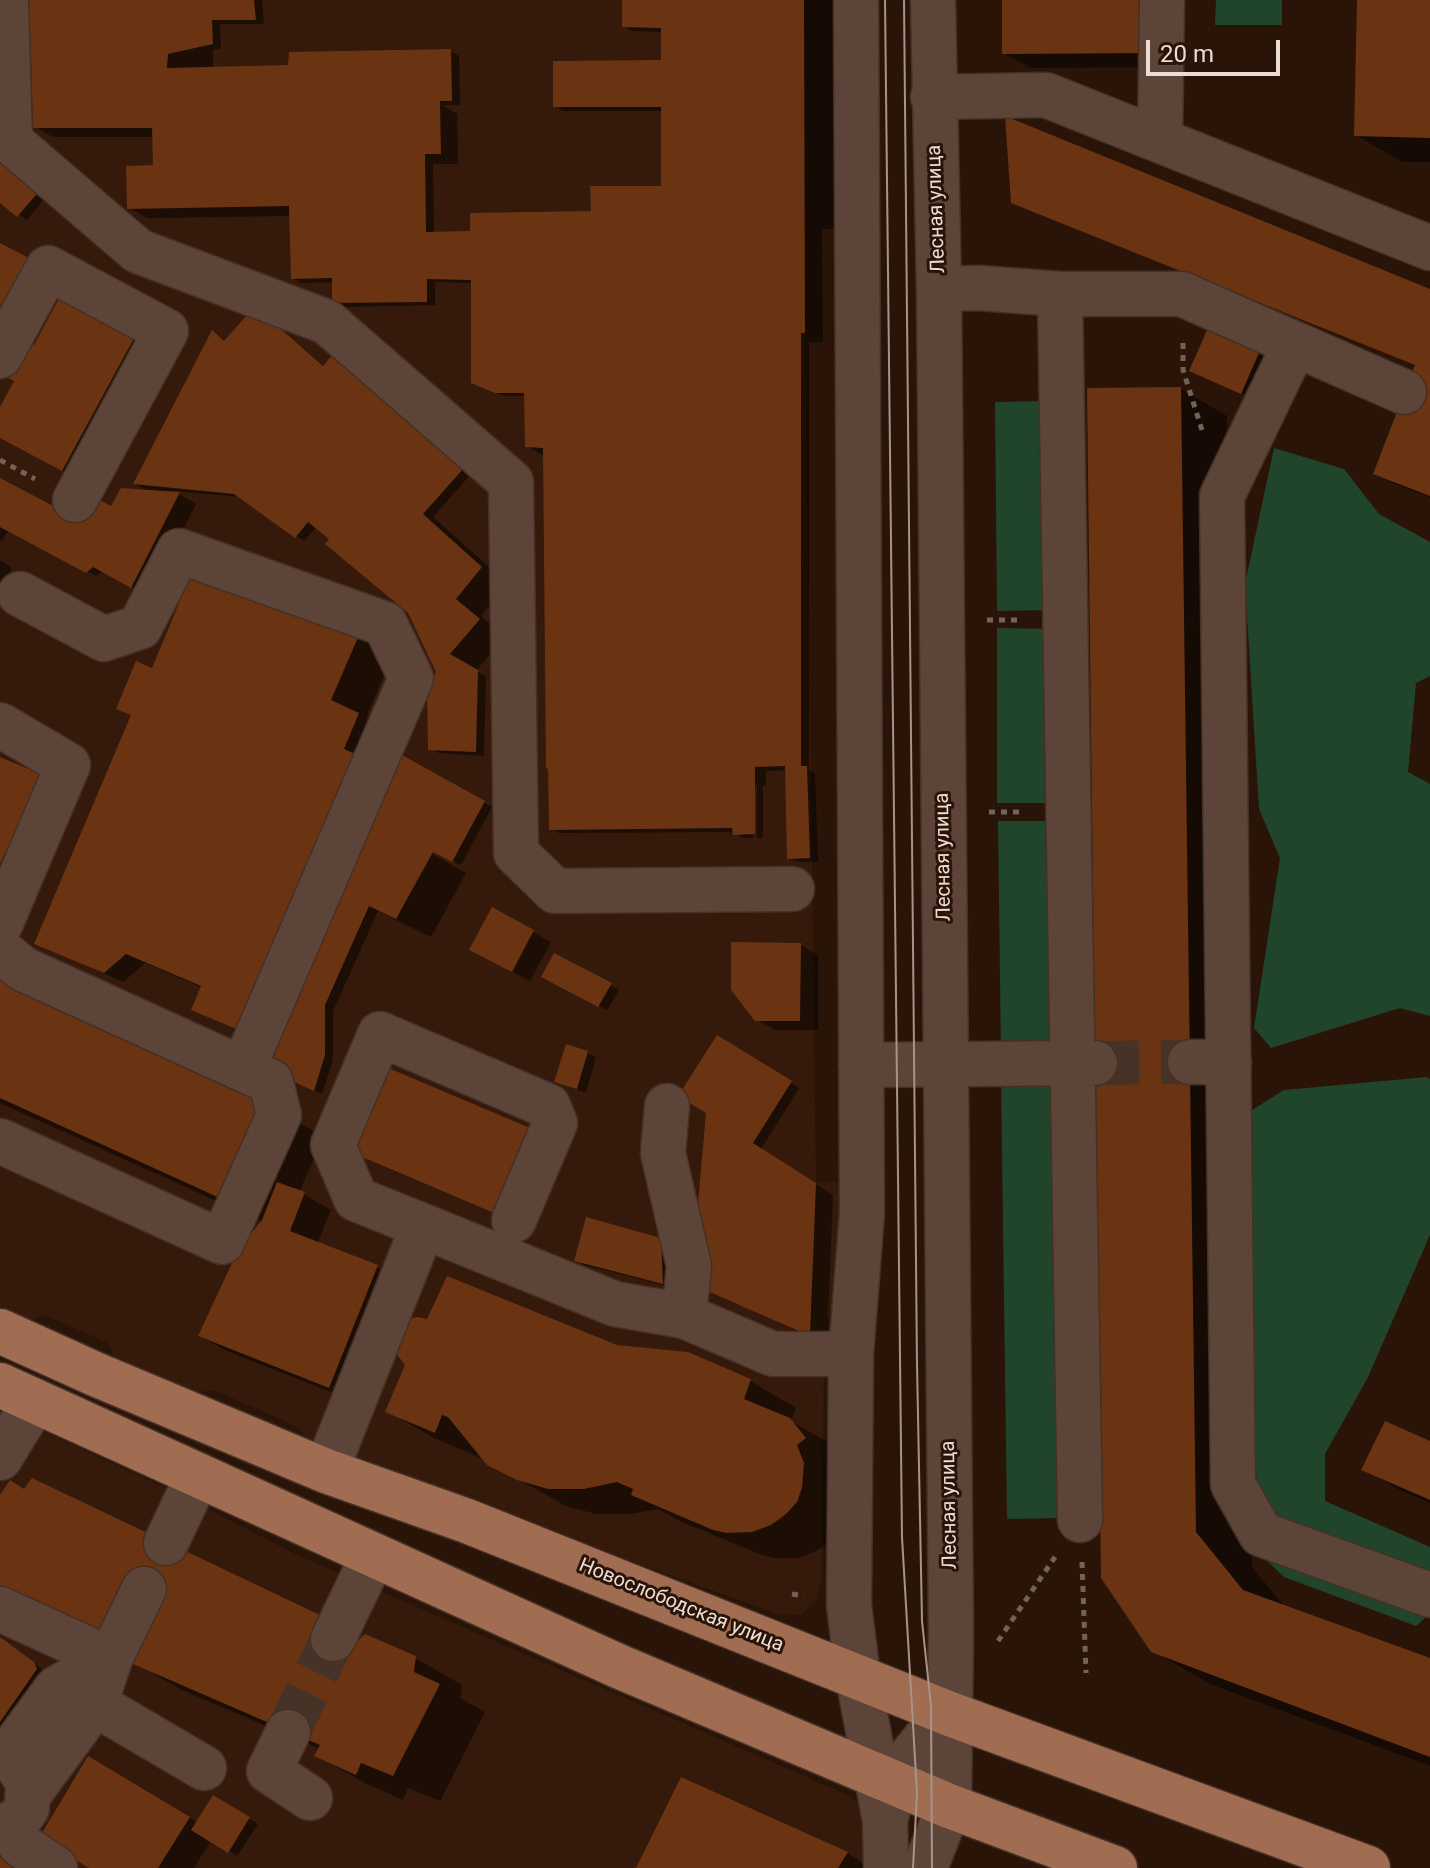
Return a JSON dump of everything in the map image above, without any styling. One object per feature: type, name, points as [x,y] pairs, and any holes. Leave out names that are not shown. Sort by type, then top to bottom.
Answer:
[{"type":"main road","name":"Новослободская улица","points":[[0,1331],[326,1471],[467,1521],[950,1714],[1368,1868]]},
{"type":"main road","points":[[18,1393],[618,1666],[885,1793],[949,1806],[1115,1868]]},
{"type":"street","points":[[6,0],[10,141],[138,251],[327,322],[511,482],[516,853],[555,891],[792,889]]},
{"type":"street","points":[[856,0],[862,1213],[851,1354],[849,1605],[858,1677],[885,1793],[886,1868]]},
{"type":"street","name":"Лесная улица","points":[[933,0],[939,289],[946,1064],[949,1806]]},
{"type":"street","points":[[1160,140],[1162,0]]},
{"type":"street","points":[[933,97],[1046,95],[1430,248]]},
{"type":"street","points":[[0,356],[48,268],[166,331],[75,500]]},
{"type":"street","points":[[939,289],[979,288],[1060,294],[1182,294],[1404,392]]},
{"type":"street","points":[[1060,294],[1084,1063],[1080,1520]]},
{"type":"street","points":[[1295,344],[1222,496],[1209,1062],[1233,1484],[1261,1534],[1430,1595]]},
{"type":"street","points":[[20,594],[104,639],[140,627],[179,551],[385,624],[411,678],[243,1069]]},
{"type":"street","points":[[0,725],[68,765],[0,925]]},
{"type":"street","points":[[0,950],[23,969],[271,1082],[279,1115],[222,1242],[0,1141]]},
{"type":"street","points":[[514,1220],[555,1123],[548,1106],[380,1034],[333,1145],[356,1199],[615,1304],[684,1316],[773,1354],[851,1354]]},
{"type":"street","points":[[861,1065],[1084,1063]]},
{"type":"street","points":[[667,1106],[663,1153],[689,1266],[684,1316]]},
{"type":"street","points":[[326,1471],[423,1226]]},
{"type":"street","points":[[0,1458],[18,1393]]},
{"type":"street","points":[[166,1543],[198,1475]]},
{"type":"street","points":[[333,1639],[373,1556]]},
{"type":"street","points":[[8,1793],[95,1704],[110,1659],[144,1589]]},
{"type":"street","points":[[0,1609],[110,1659]]},
{"type":"street","points":[[55,1868],[21,1845],[8,1793],[57,1688],[110,1659]]},
{"type":"street","points":[[95,1704],[204,1768]]},
{"type":"street","points":[[885,1793],[922,1740],[950,1714]]},
{"type":"street","points":[[288,1732],[269,1771],[310,1798]]},
{"type":"street","points":[[925,1868],[949,1806]]},
{"type":"path","points":[[1182,294],[1183,370],[1222,496]]},
{"type":"path","points":[[997,1642],[1080,1520]]},
{"type":"path","points":[[1080,1520],[1086,1673]]},
{"type":"shaded area","points":[[0,0],[804,0],[816,1182],[844,1182],[844,1248],[824,1340],[822,1579],[816,1599],[801,1615],[777,1614],[310,1444],[300,1428],[214,1390],[195,1393],[114,1357],[108,1343],[45,1315],[30,1320],[0,1307]]},
{"type":"shaded area","points":[[0,1411],[187,1498],[293,1553],[850,1796],[861,1806],[869,1849],[859,1868],[0,1868]]},
{"type":"green space","points":[[1216,0],[1282,0],[1282,25],[1215,25]]},
{"type":"green space","points":[[1047,401],[1050,610],[997,611],[995,402]]},
{"type":"green space","points":[[1274,448],[1344,469],[1379,514],[1430,542],[1430,676],[1416,683],[1408,772],[1430,784],[1430,1016],[1400,1008],[1271,1048],[1254,1028],[1280,858],[1259,809],[1245,584]]},
{"type":"green space","points":[[997,628],[1051,629],[1051,803],[997,803]]},
{"type":"green space","points":[[998,821],[1053,821],[1056,1054],[1001,1055]]},
{"type":"green space","points":[[1056,1075],[1062,1518],[1007,1519],[1001,1076]]},
{"type":"green space","points":[[1430,1079],[1430,1235],[1368,1377],[1325,1454],[1325,1501],[1430,1547],[1430,1614],[1416,1626],[1284,1577],[1257,1551],[1258,1497],[1245,1341],[1249,1112],[1284,1090]]},
{"type":"building","points":[[28,0],[254,0],[256,20],[212,20],[213,44],[168,54],[167,68],[288,65],[289,52],[451,49],[452,101],[440,101],[441,154],[425,154],[426,232],[470,231],[470,213],[591,211],[590,186],[661,186],[661,107],[553,107],[553,61],[661,60],[661,28],[622,27],[622,0],[804,0],[801,766],[807,766],[810,858],[787,859],[785,766],[755,767],[755,834],[733,835],[732,828],[549,830],[543,448],[525,447],[524,393],[495,393],[471,383],[471,280],[427,279],[427,302],[332,303],[332,278],[291,279],[289,206],[127,209],[126,166],[153,165],[152,128],[33,128],[31,60],[27,60]]},
{"type":"building","points":[[1002,0],[1150,0],[1151,53],[1002,54]]},
{"type":"building","points":[[1357,0],[1430,0],[1430,138],[1354,136]]},
{"type":"building","points":[[1005,116],[1430,289],[1430,496],[1373,474],[1415,365],[1011,203]]},
{"type":"building","points":[[0,154],[41,189],[17,217],[0,203]]},
{"type":"building","points":[[0,243],[31,259],[0,319]]},
{"type":"building","points":[[63,291],[138,331],[62,471],[0,438],[0,407],[14,381],[8,378],[27,342],[34,345]]},
{"type":"building","points":[[255,306],[323,366],[333,354],[464,468],[423,514],[482,567],[456,599],[480,619],[450,654],[478,670],[476,752],[428,750],[427,688],[436,672],[408,613],[325,544],[329,539],[308,522],[295,538],[234,494],[133,484],[212,330],[224,341]]},
{"type":"building","points":[[1211,321],[1263,344],[1241,394],[1189,371]]},
{"type":"building","points":[[1181,387],[1196,1532],[1243,1590],[1430,1658],[1430,1757],[1151,1652],[1101,1578],[1087,388]]},
{"type":"building","points":[[0,478],[82,521],[94,497],[111,506],[121,488],[180,492],[131,588],[93,567],[86,573],[0,527]]},
{"type":"building","points":[[191,574],[359,635],[331,700],[359,713],[344,749],[358,755],[241,1031],[191,1010],[201,986],[126,954],[104,973],[34,944],[131,715],[116,709],[136,661],[152,668]]},
{"type":"building","points":[[402,755],[485,801],[452,862],[433,852],[396,919],[369,906],[325,1005],[325,1055],[314,1091],[270,1071],[293,994],[368,817]]},
{"type":"building","points":[[0,757],[43,775],[0,864]]},
{"type":"building","points":[[492,907],[534,930],[512,972],[469,950]]},
{"type":"building","points":[[731,942],[801,943],[800,1021],[755,1021],[731,990]]},
{"type":"building","points":[[554,953],[612,983],[598,1007],[541,977]]},
{"type":"building","points":[[0,980],[268,1102],[224,1200],[0,1098]]},
{"type":"building","points":[[717,1035],[792,1081],[753,1143],[816,1183],[810,1336],[703,1289],[697,1215],[706,1113],[678,1096]]},
{"type":"building","points":[[566,1044],[588,1051],[577,1089],[554,1082]]},
{"type":"building","points":[[386,1067],[530,1128],[494,1213],[350,1152]]},
{"type":"building","points":[[277,1182],[305,1192],[290,1231],[378,1265],[329,1388],[198,1336],[239,1248],[262,1220]]},
{"type":"building","points":[[586,1217],[661,1238],[663,1284],[574,1261]]},
{"type":"building","points":[[447,1276],[617,1345],[688,1352],[751,1379],[744,1399],[790,1418],[806,1438],[797,1445],[804,1463],[802,1488],[797,1502],[771,1525],[752,1532],[713,1530],[631,1495],[633,1489],[617,1482],[584,1489],[548,1489],[517,1480],[487,1465],[448,1417],[442,1415],[435,1433],[385,1412],[405,1365],[395,1352],[409,1319],[427,1319]]},
{"type":"building","points":[[1385,1421],[1430,1441],[1430,1500],[1361,1470]]},
{"type":"building","points":[[32,1478],[322,1616],[313,1630],[351,1647],[365,1634],[416,1656],[414,1672],[440,1684],[393,1776],[361,1763],[356,1775],[314,1756],[320,1745],[133,1664],[164,1597],[126,1581],[99,1636],[0,1600],[0,1495],[10,1480],[24,1489]]},
{"type":"building","points":[[0,1637],[34,1662],[37,1669],[0,1722]]},
{"type":"building","points":[[88,1756],[190,1817],[158,1868],[89,1868],[39,1838]]},
{"type":"building","points":[[681,1777],[848,1852],[838,1868],[636,1868]]},
{"type":"building","points":[[213,1795],[250,1817],[228,1853],[191,1830]]},
{"type":"building","points":[[0,1853],[22,1868],[0,1868]]},
{"type":"tunnel","points":[[1095,1063],[1190,1062]]},
{"type":"tunnel","points":[[288,1732],[333,1639]]},
{"type":"tram line","points":[[885,0],[902,1537],[917,1793],[913,1868]]},
{"type":"tram line","points":[[904,0],[917,1364],[922,1621],[931,1706],[932,1868]]}]
